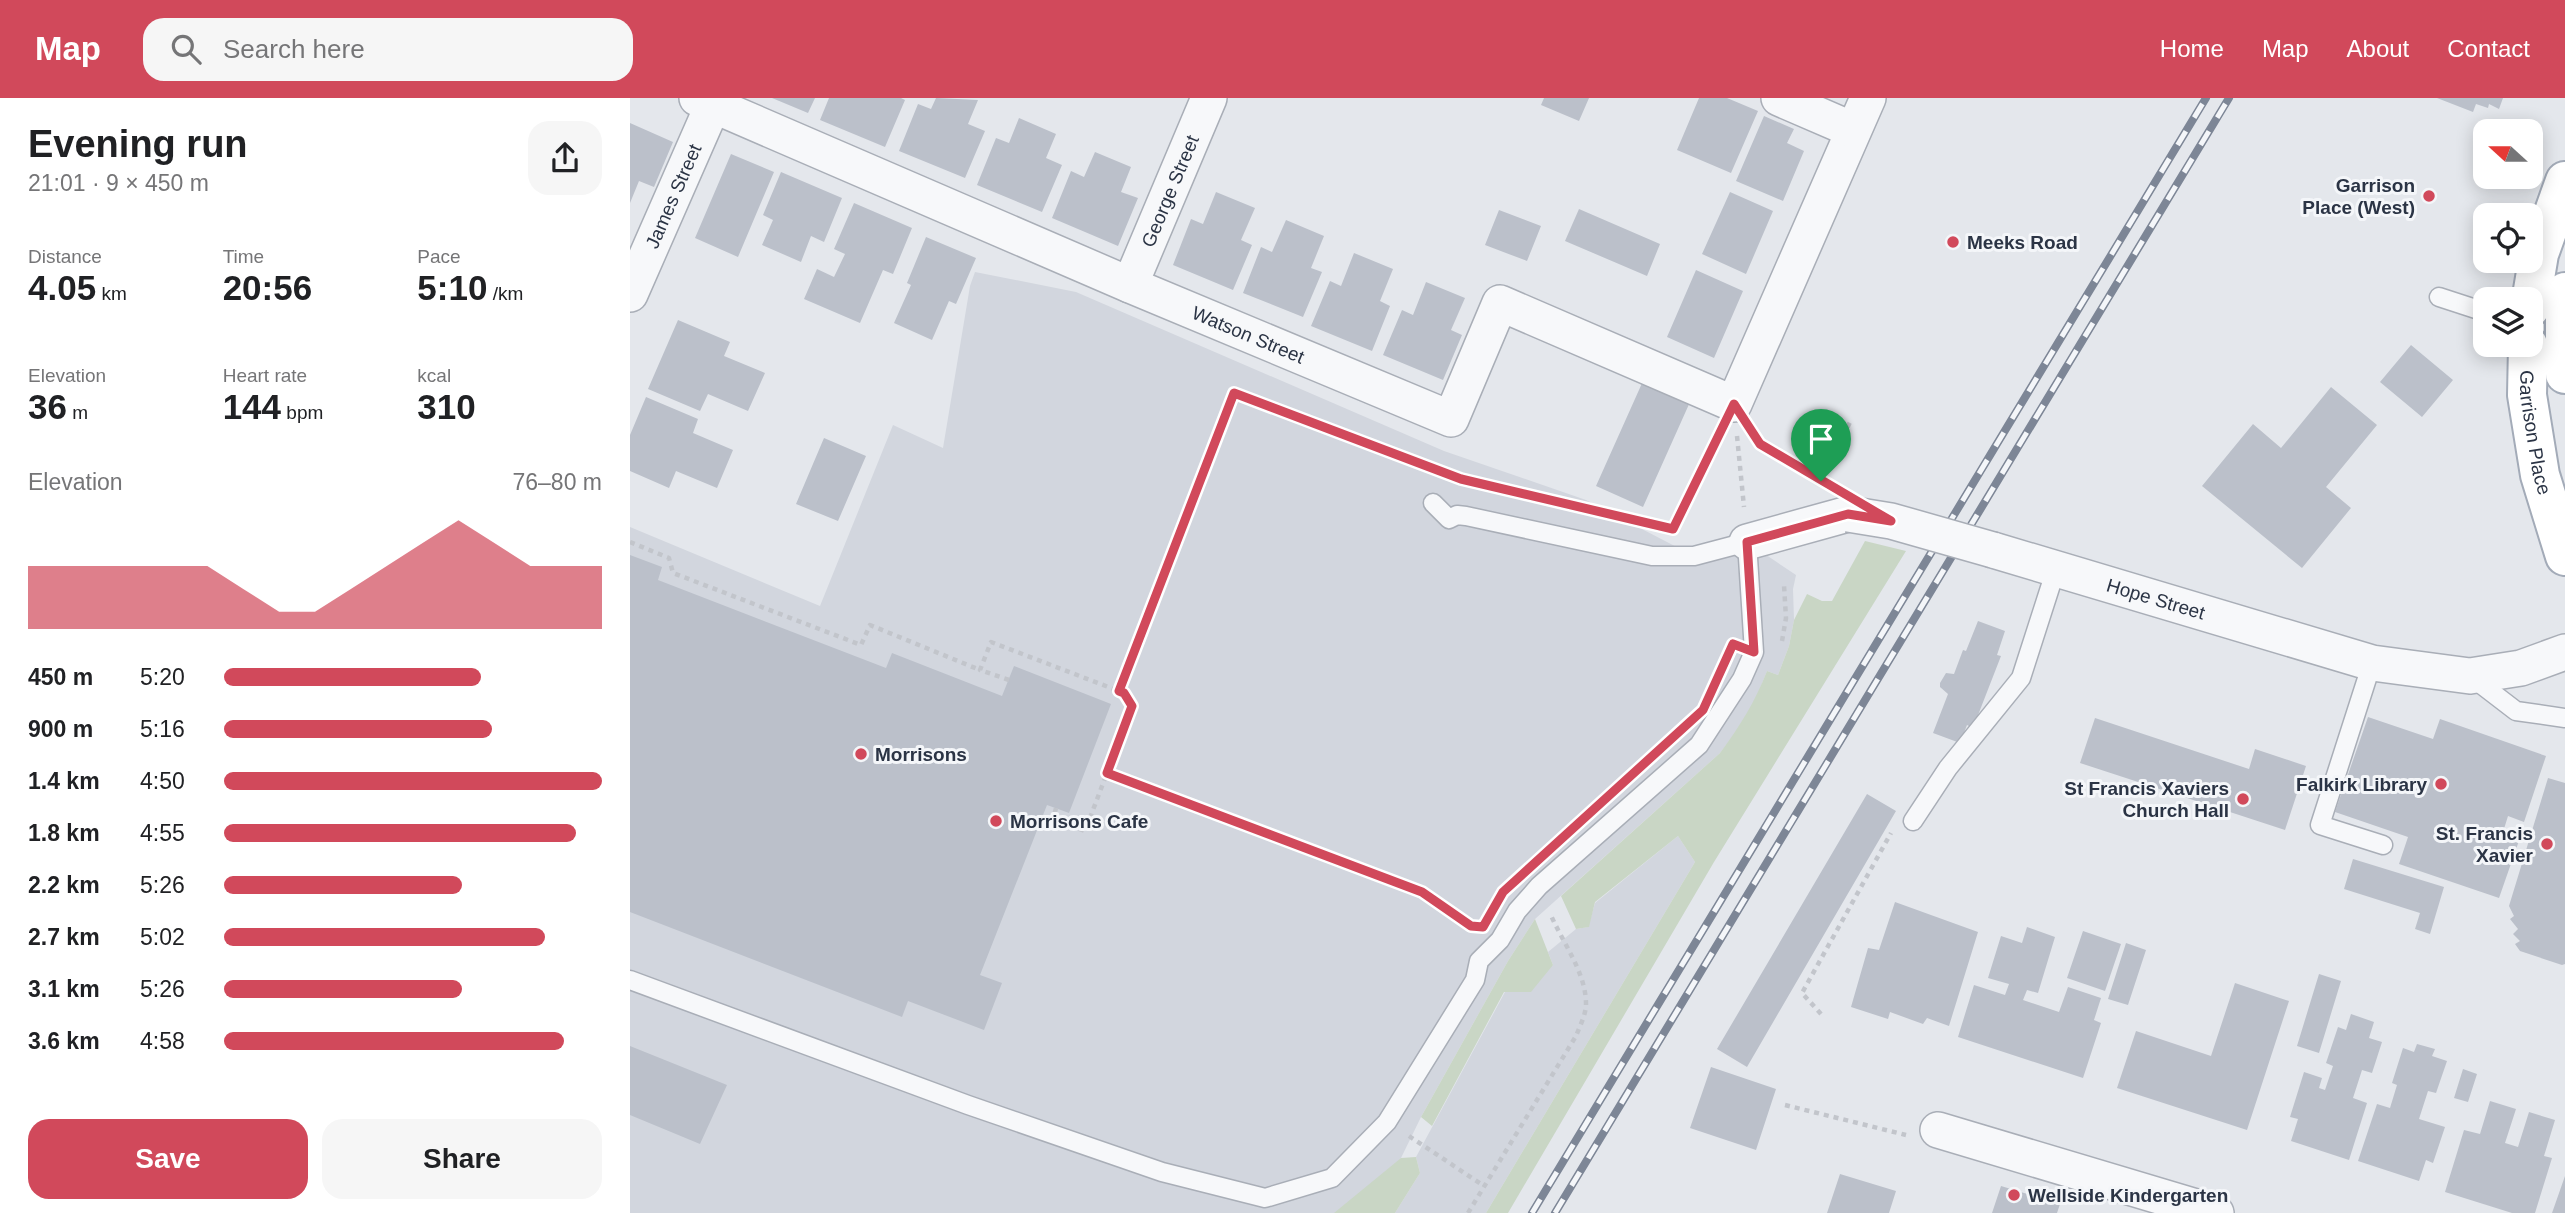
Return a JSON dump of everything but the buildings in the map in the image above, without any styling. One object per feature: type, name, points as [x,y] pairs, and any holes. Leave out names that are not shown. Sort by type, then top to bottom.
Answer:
[{"type":"main road","points":[[2534,287],[2539,254],[2565,181]]},
{"type":"main road","name":"Garrison Place","points":[[2565,292],[2565,374]]},
{"type":"main road","name":"Garrison Place","points":[[2528,357],[2527,396],[2540,475],[2565,556]]},
{"type":"street","name":"George Street","points":[[1130,285],[1209,98]]},
{"type":"street","points":[[1779,98],[1853,130]]},
{"type":"street","points":[[1734,404],[1868,98]]},
{"type":"street","name":"Watson Street","points":[[709,100],[1130,285],[1451,419],[1500,303],[1734,404]]},
{"type":"street","name":"James Street","points":[[630,294],[709,100]]},
{"type":"street","name":"Hope Street","points":[[1747,542],[1840,501],[1891,521],[2372,663],[2470,676],[2521,668],[2565,652]]},
{"type":"street","points":[[1938,1130],[2216,1213]]},
{"type":"lane","points":[[2439,297],[2473,308]]},
{"type":"lane","points":[[630,980],[968,1105],[1162,1172],[1265,1198],[1332,1178],[1387,1122],[1475,980],[1479,961],[1500,940],[1517,911],[1539,886],[1699,745],[1742,679],[1754,652],[1747,542],[1694,556],[1652,556],[1466,516],[1457,515],[1445,524],[1433,503]]},
{"type":"lane","points":[[1917,816],[1948,768],[2021,678],[2056,569]]},
{"type":"lane","points":[[2372,663],[2320,825],[2383,845]]},
{"type":"lane","points":[[2470,676],[2516,711],[2565,718]]},
{"type":"path","points":[[1119,691],[1234,393],[1461,479],[1673,529],[1734,404]]},
{"type":"path","points":[[1734,404],[1760,444],[1821,481],[1840,501]]},
{"type":"path","points":[[1734,404],[1747,542]]},
{"type":"path","points":[[1821,481],[1850,422]]},
{"type":"path","points":[[630,542],[669,558],[673,573],[861,645],[870,625],[1009,680]]},
{"type":"path","points":[[1754,652],[1778,659],[1786,618],[1784,585]]},
{"type":"path","points":[[980,670],[991,642],[1124,693],[1132,706],[1085,831],[1053,820],[1056,808]]},
{"type":"path","points":[[1107,773],[1422,892],[1471,926],[1483,927]]},
{"type":"path","points":[[1821,1014],[1802,993],[1899,819],[1917,816]]},
{"type":"path","points":[[1468,1213],[1576,1036],[1586,1007],[1582,976],[1561,940],[1539,886]]},
{"type":"path","points":[[1785,1105],[1914,1137],[1938,1130]]},
{"type":"path","points":[[1387,1122],[1484,1186]]},
{"type":"shaded area","points":[[975,272],[1076,292],[1444,451],[1586,500],[1694,556],[1747,542],[1796,575],[1793,589],[1794,620],[1789,646],[1778,675],[1767,671],[1755,701],[1720,753],[1535,919],[1508,961],[1369,1213],[630,1213],[630,527],[820,606],[893,425],[943,448],[970,286]]},
{"type":"shaded area","points":[[1678,836],[1695,862],[1486,1213],[1395,1213],[1420,1173],[1416,1157],[1505,992],[1553,965],[1548,952],[1576,929],[1588,927],[1595,903]]},
{"type":"green space","points":[[1865,541],[1906,551],[1714,862],[1508,1213],[1486,1213],[1695,862],[1678,836],[1595,902],[1589,927],[1576,929],[1561,896],[1720,753],[1746,714],[1767,671],[1778,675],[1789,646],[1794,620],[1807,594],[1822,601],[1832,601]]},
{"type":"green space","points":[[1535,919],[1553,965],[1531,992],[1504,992],[1432,1126],[1421,1117],[1508,961]]},
{"type":"green space","points":[[1416,1157],[1420,1173],[1395,1213],[1334,1213],[1401,1158]]},
{"type":"railway","points":[[1532,1213],[2206,98]]},
{"type":"railway","points":[[1555,1213],[2229,98]]},
{"type":"place","name":"Garrison Place (West)","points":[[2429,196]]},
{"type":"place","name":"Meeks Road","points":[[1953,242]]},
{"type":"place","name":"Morrisons","points":[[861,754]]},
{"type":"place","name":"Falkirk Library","points":[[2441,784]]},
{"type":"place","name":"St Francis Xaviers Church Hall","points":[[2243,799]]},
{"type":"place","name":"Morrisons Cafe","points":[[996,821]]},
{"type":"place","name":"St. Francis Xavier","points":[[2547,844]]},
{"type":"place","name":"Wellside Kindergarten","points":[[2014,1195]]},
{"type":"route","points":[[1234,393],[1461,479],[1673,529],[1734,404],[1760,444],[1821,481],[1891,521],[1848,514],[1747,542],[1754,652],[1733,644],[1703,710],[1503,892],[1483,927],[1471,926],[1422,892],[1107,773],[1132,706],[1124,693],[1119,691],[1234,393]]}]
